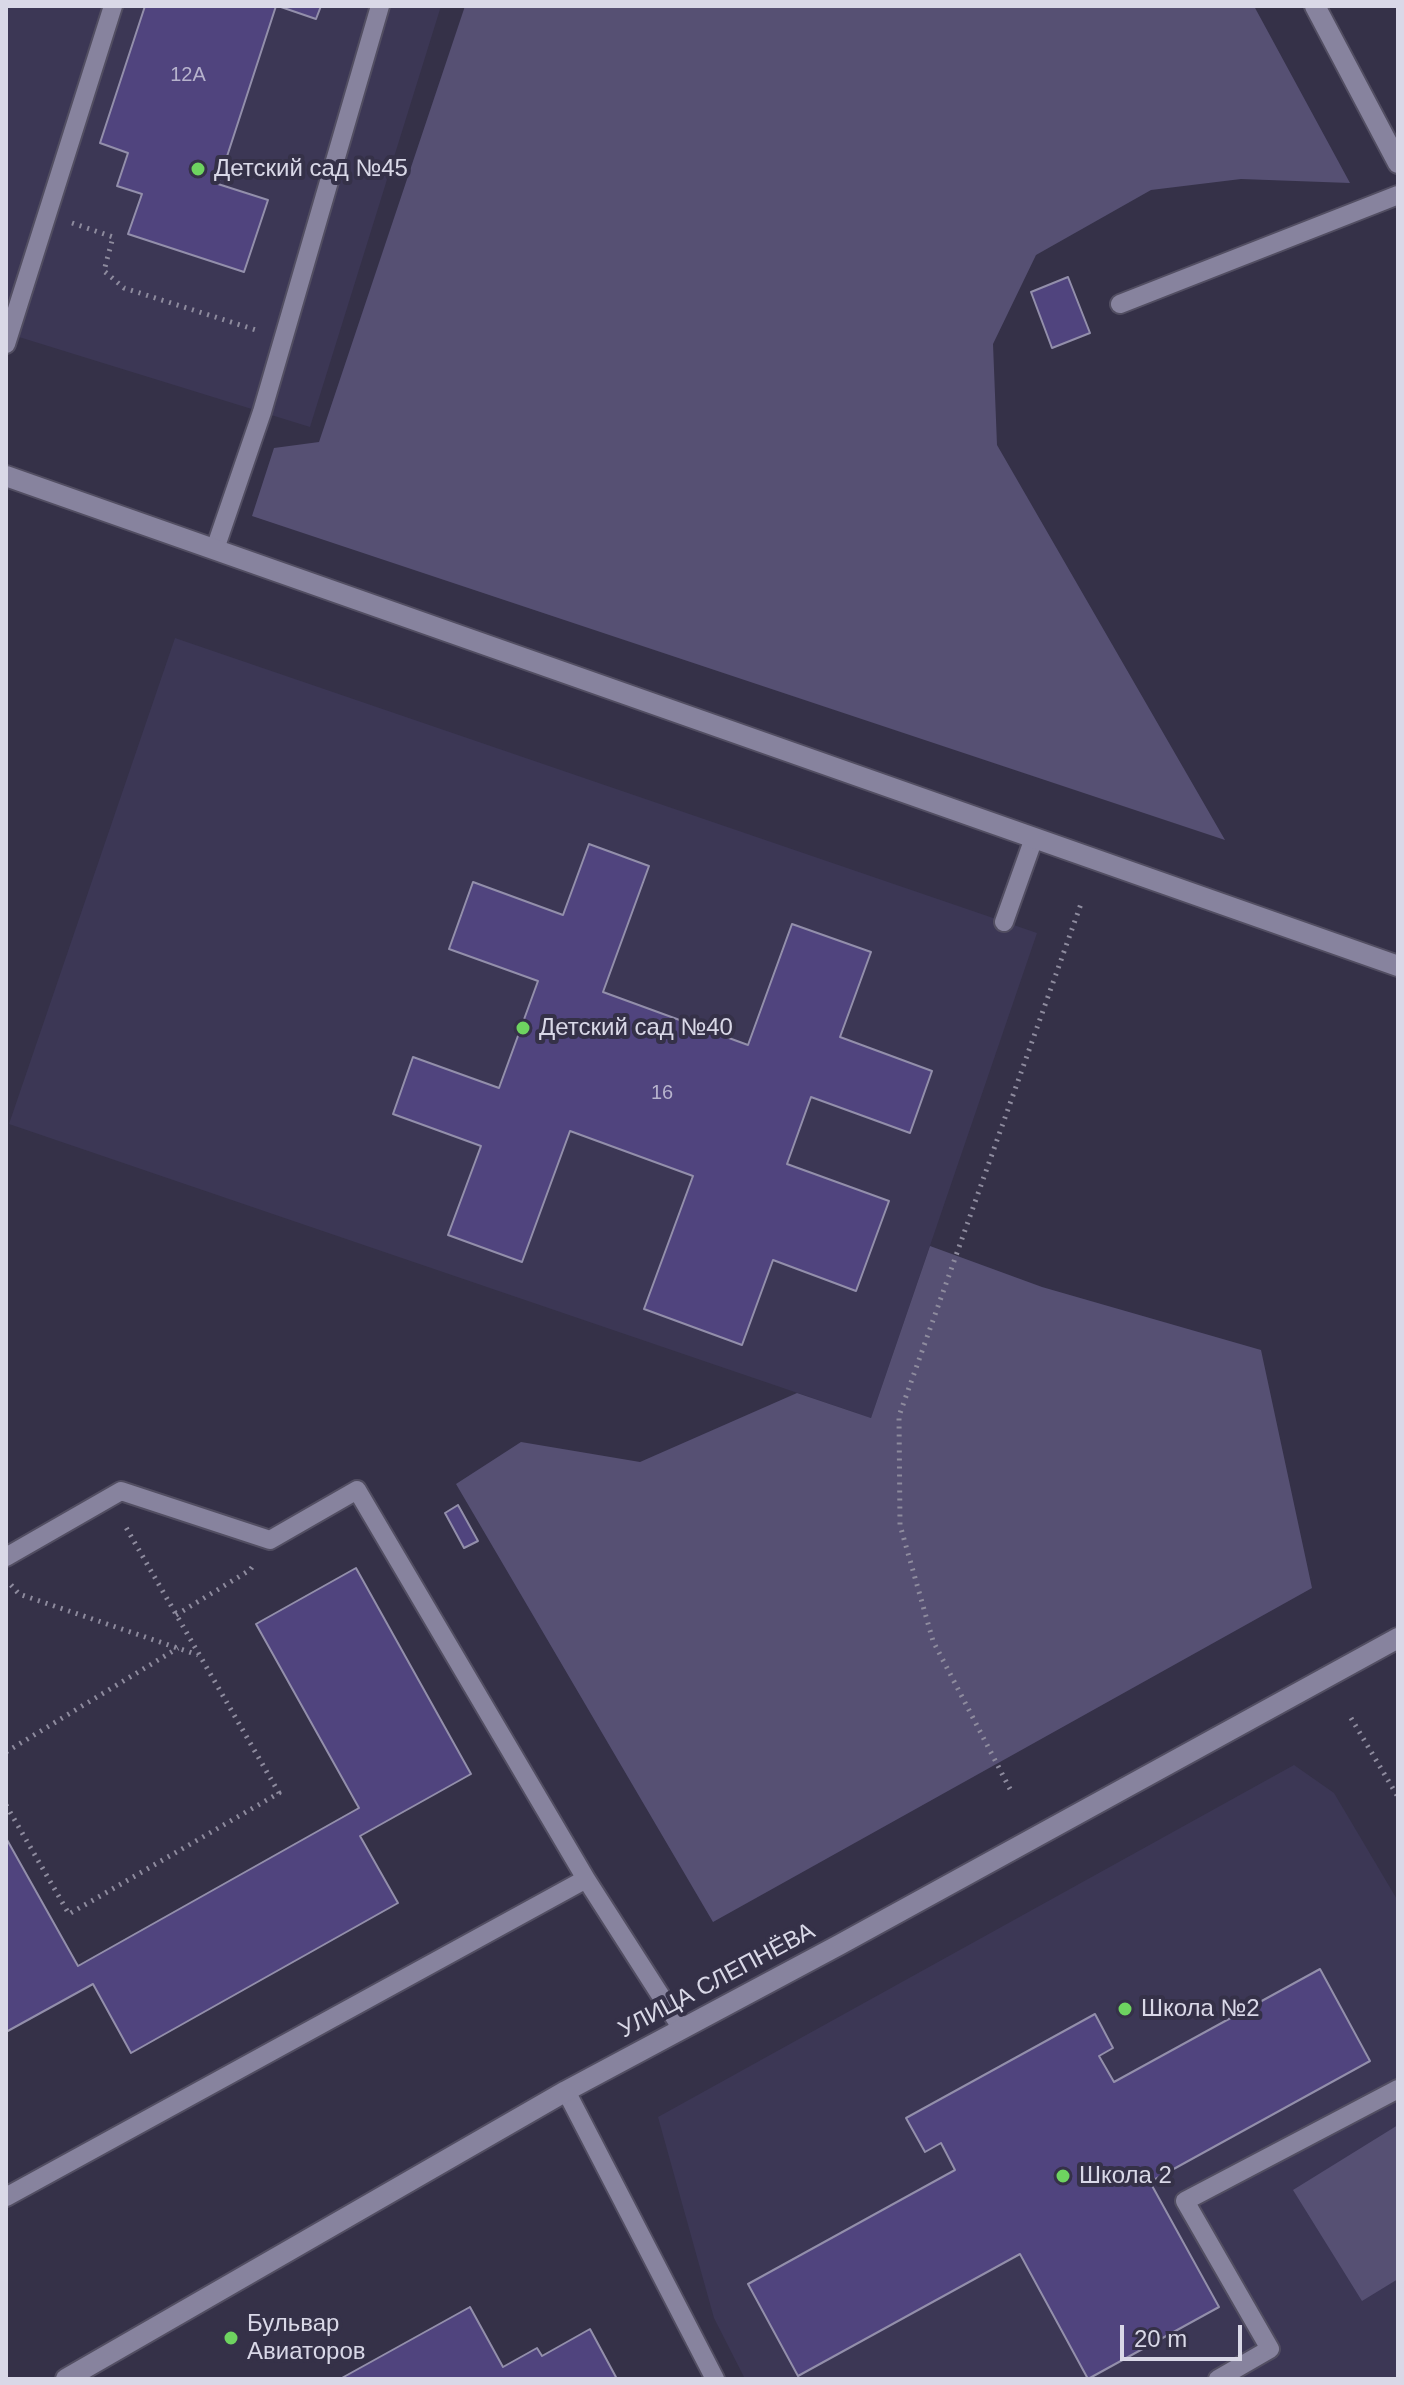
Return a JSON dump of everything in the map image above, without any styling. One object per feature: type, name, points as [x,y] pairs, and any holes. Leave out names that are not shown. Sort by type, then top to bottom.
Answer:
[{"type":"street","points":[[1315,6],[1398,163]]},
{"type":"street","points":[[6,476],[1398,966]]},
{"type":"street","name":"УЛИЦА СЛЕПНЁВА","points":[[66,2379],[566,2091],[1398,1638]]},
{"type":"lane","points":[[6,344],[113,6]]},
{"type":"lane","points":[[215,549],[262,412],[380,6]]},
{"type":"lane","points":[[1120,304],[1398,195]]},
{"type":"lane","points":[[1004,922],[1034,838]]},
{"type":"lane","points":[[6,1557],[121,1491],[270,1540],[357,1490],[586,1879],[682,2029]]},
{"type":"lane","points":[[6,2197],[586,1879]]},
{"type":"lane","points":[[1218,2379],[1270,2349],[1185,2201],[1398,2089]]},
{"type":"lane","points":[[566,2091],[715,2379]]},
{"type":"path","points":[[47,215],[113,237],[104,271],[124,288],[283,339]]},
{"type":"path","points":[[1010,1789],[933,1641],[900,1525],[899,1416],[1082,901]]},
{"type":"path","points":[[6,1805],[69,1914],[279,1793],[109,1498]]},
{"type":"path","points":[[176,1615],[250,1570],[270,1540]]},
{"type":"path","points":[[6,1579],[19,1594],[199,1655]]},
{"type":"path","points":[[6,1752],[178,1648]]},
{"type":"path","points":[[1351,1718],[1398,1797]]},
{"type":"shaded area","name":"Детский сад №45","points":[[6,6],[441,6],[310,427],[6,333]]},
{"type":"shaded area","points":[[465,6],[1254,6],[1350,183],[1241,179],[1151,190],[1036,255],[993,344],[997,445],[1225,840],[252,516],[274,448],[319,442]]},
{"type":"shaded area","name":"Детский сад №40","points":[[175,638],[1037,933],[871,1418],[9,1124]]},
{"type":"shaded area","points":[[930,1246],[1042,1287],[1261,1350],[1312,1588],[713,1922],[456,1484],[521,1442],[640,1462],[797,1393],[871,1418]]},
{"type":"shaded area","name":"Школа №2","points":[[1294,1765],[1334,1793],[1398,1901],[1398,2379],[745,2379],[714,2318],[658,2117]]},
{"type":"shaded area","points":[[1398,2125],[1398,2279],[1362,2301],[1293,2190]]},
{"type":"building","points":[[145,6],[276,6],[218,184],[268,200],[244,272],[128,234],[142,194],[117,186],[128,153],[100,143]]},
{"type":"building","points":[[278,6],[321,6],[316,19]]},
{"type":"building","points":[[1068,277],[1090,333],[1052,348],[1031,292]]},
{"type":"building","points":[[589,844],[649,866],[603,992],[748,1045],[792,924],[871,952],[840,1037],[932,1071],[910,1133],[811,1097],[787,1164],[889,1201],[856,1291],[773,1260],[742,1345],[644,1309],[693,1176],[570,1131],[522,1262],[448,1235],[481,1146],[393,1114],[413,1057],[499,1088],[538,981],[449,949],[473,882],[563,915]]},
{"type":"building","points":[[458,1505],[478,1541],[464,1548],[445,1513]]},
{"type":"building","points":[[356,1568],[471,1774],[360,1836],[398,1903],[131,2053],[93,1984],[6,2032],[6,1838],[78,1966],[359,1808],[256,1624]]},
{"type":"building","points":[[1320,1969],[1370,2061],[1150,2182],[1219,2307],[1088,2379],[1020,2254],[798,2376],[748,2284],[955,2170],[941,2143],[925,2152],[906,2118],[1095,2014],[1113,2048],[1099,2056],[1114,2082]]},
{"type":"building","points":[[470,2307],[503,2367],[537,2348],[542,2356],[590,2329],[617,2379],[340,2379]]},
{"type":"place","name":"Детский сад №45","points":[[198,169]]},
{"type":"place","name":"Детский сад №40","points":[[523,1028]]},
{"type":"place","name":"Школа №2","points":[[1125,2009]]},
{"type":"place","name":"Школа 2","points":[[1063,2176]]},
{"type":"place","name":"Бульвар Авиаторов","points":[[231,2338]]}]
